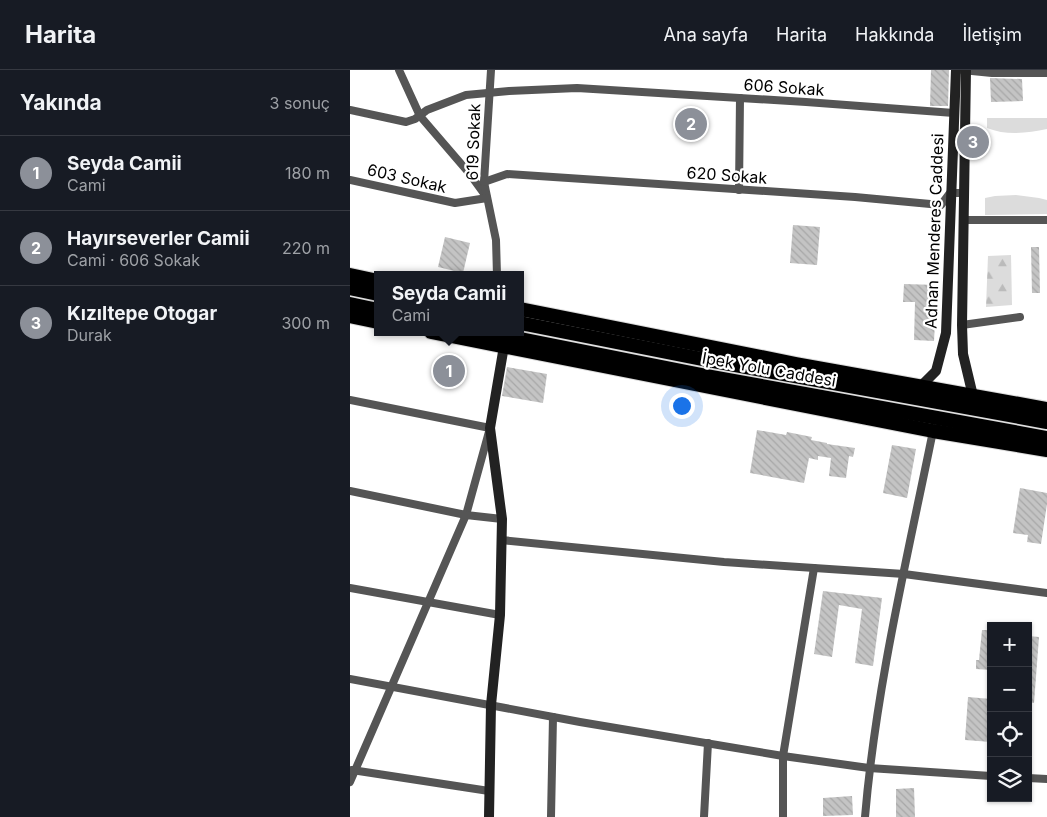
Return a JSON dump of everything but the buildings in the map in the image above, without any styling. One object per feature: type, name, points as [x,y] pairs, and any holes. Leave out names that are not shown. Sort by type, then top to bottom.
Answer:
[{"type":"highway","points":[[350,275],[374,279]]},
{"type":"highway","points":[[350,288],[374,293]]},
{"type":"highway","points":[[350,304],[374,309]]},
{"type":"highway","points":[[524,310],[796,364],[1047,409]]},
{"type":"highway","points":[[350,316],[374,321]]},
{"type":"highway","name":"İpek Yolu Caddesi","points":[[524,324],[707,360],[1047,422]]},
{"type":"highway","points":[[452,336],[933,431],[1047,450]]},
{"type":"highway","name":"İpek Yolu Caddesi","points":[[504,336],[707,376],[1047,438]]},
{"type":"street","points":[[399,70],[420,116],[469,173],[487,198]]},
{"type":"street","name":"619 Sokak","points":[[491,70],[484,182],[496,240],[497,271]]},
{"type":"street","points":[[961,70],[992,73],[1047,73]]},
{"type":"street","name":"Adnan Menderes Caddesi","points":[[921,386],[936,371],[946,332],[954,113],[961,70]]},
{"type":"street","name":"Adnan Menderes Caddesi","points":[[961,70],[964,193],[963,354],[973,396]]},
{"type":"street","name":"606 Sokak","points":[[350,110],[406,122],[416,119],[427,110],[466,96],[577,88],[954,113]]},
{"type":"street","points":[[739,190],[740,98]]},
{"type":"street","name":"620 Sokak","points":[[484,182],[506,174],[941,205],[950,193]]},
{"type":"street","name":"603 Sokak","points":[[350,180],[455,203],[487,198]]},
{"type":"street","points":[[950,193],[964,193]]},
{"type":"street","points":[[963,220],[1047,220]]},
{"type":"street","points":[[962,325],[1020,317]]},
{"type":"street","points":[[350,782],[353,770],[393,686],[466,515],[490,428],[504,346]]},
{"type":"street","points":[[350,400],[490,428]]},
{"type":"street","points":[[489,817],[492,705],[500,615],[502,519],[490,428]]},
{"type":"street","points":[[865,817],[869,768],[904,574],[933,431]]},
{"type":"street","points":[[350,491],[466,515],[502,519]]},
{"type":"street","points":[[501,540],[724,562],[904,574],[1047,593]]},
{"type":"street","points":[[783,817],[783,756],[814,568]]},
{"type":"street","points":[[350,588],[500,615]]},
{"type":"street","points":[[350,679],[553,717],[783,756],[869,768],[987,776]]},
{"type":"street","points":[[551,817],[553,717]]},
{"type":"street","points":[[704,817],[708,743]]},
{"type":"street","points":[[353,770],[489,791]]},
{"type":"street","points":[[1032,778],[1047,779]]},
{"type":"green space","points":[[987,118],[1047,118],[1047,129],[1024,133],[994,131],[987,128]]},
{"type":"green space","points":[[1016,195],[1047,200],[1047,214],[985,215],[985,198]]},
{"type":"green space","points":[[1011,255],[1012,305],[986,307],[988,256]]},
{"type":"place","name":"Hayırseverler Camii","points":[[691,124]]},
{"type":"place","name":"Kızıltepe Otogar","points":[[973,142]]},
{"type":"place","name":"Seyda Camii","points":[[449,371]]}]
